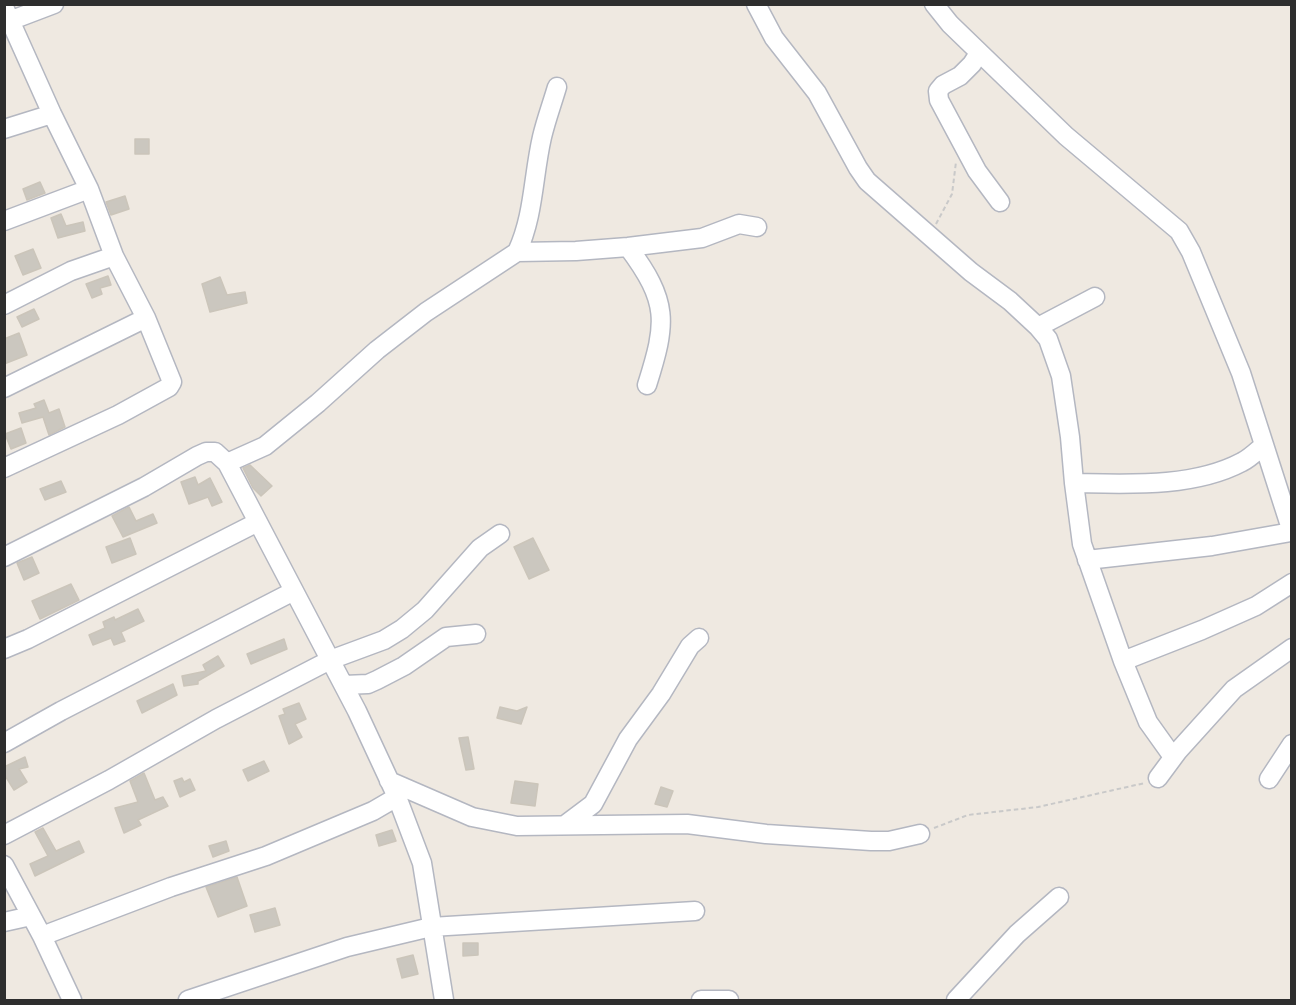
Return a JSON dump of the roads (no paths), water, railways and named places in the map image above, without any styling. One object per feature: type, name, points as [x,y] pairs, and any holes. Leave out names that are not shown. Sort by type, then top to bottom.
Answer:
[{"type":"street","points":[[4,468],[118,415],[169,387],[172,382],[146,318],[114,256],[89,189],[6,17],[54,4]]},
{"type":"street","points":[[756,4],[774,38],[817,93],[862,175],[934,241],[1010,301],[1048,339],[1061,376],[1082,544],[1123,661],[1148,722],[1173,758]]},
{"type":"street","points":[[934,4],[950,24],[1066,136],[1179,231],[1191,252],[1241,373],[1291,532],[1212,546],[1087,560]]},
{"type":"street","points":[[979,53],[960,76],[943,85],[938,91],[939,100],[977,171],[999,202]]},
{"type":"street","points":[[517,252],[524,236],[542,137],[557,87]]},
{"type":"street","points":[[4,129],[52,114]]},
{"type":"street","points":[[4,221],[89,189]]},
{"type":"street","points":[[227,463],[265,446],[318,403],[377,350],[426,312],[517,252],[628,247],[702,238],[740,224],[758,227]]},
{"type":"street","points":[[628,247],[642,265],[660,302],[663,320],[657,353],[647,385]]},
{"type":"street","points":[[4,304],[71,271],[114,256]]},
{"type":"street","points":[[1038,327],[1095,297]]},
{"type":"street","points":[[4,388],[146,318]]},
{"type":"street","points":[[1074,483],[1137,484],[1195,479],[1242,462],[1264,446]]},
{"type":"street","points":[[4,557],[144,487],[206,452],[215,452],[227,463],[344,685],[393,789],[422,863],[444,1000]]},
{"type":"street","points":[[4,649],[258,522]]},
{"type":"street","points":[[4,835],[109,780],[216,719],[330,660],[384,640],[425,610],[480,548],[500,534]]},
{"type":"street","points":[[1123,661],[1256,606],[1292,583]]},
{"type":"street","points":[[4,743],[61,711],[294,591]]},
{"type":"street","points":[[344,685],[368,684],[377,680],[404,666],[446,637],[476,634]]},
{"type":"street","points":[[566,825],[593,804],[627,739],[661,694],[690,646],[699,638]]},
{"type":"street","points":[[1158,778],[1234,690],[1292,648]]},
{"type":"street","points":[[1269,779],[1292,744]]},
{"type":"street","points":[[393,789],[429,797],[472,817],[517,826],[687,824],[766,834],[871,841],[920,834]]},
{"type":"street","points":[[42,936],[171,887],[266,856],[373,811],[393,789]]},
{"type":"street","points":[[4,865],[42,936],[72,1000]]},
{"type":"street","points":[[956,1000],[1017,934],[1059,897]]},
{"type":"street","points":[[188,1000],[347,947],[431,927],[695,911]]},
{"type":"street","points":[[4,922],[31,916]]},
{"type":"street","points":[[701,1000],[729,1000]]}]
